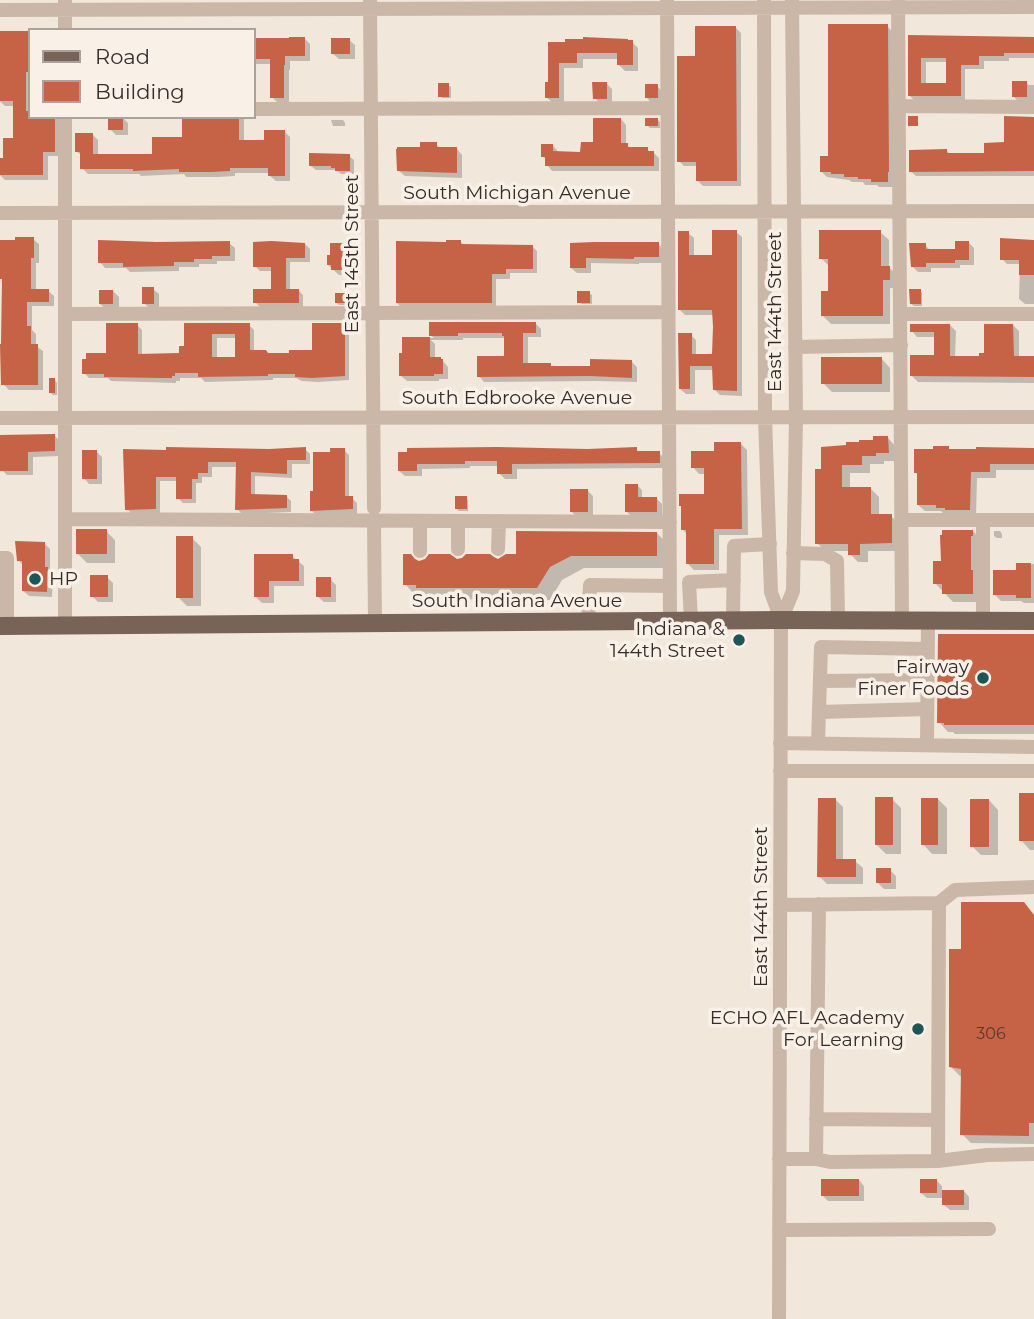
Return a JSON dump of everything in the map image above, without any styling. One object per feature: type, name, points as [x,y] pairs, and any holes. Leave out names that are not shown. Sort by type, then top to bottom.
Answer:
[{"type":"main road","name":"South Indiana Avenue","points":[[3,626],[780,620],[1034,621]]},
{"type":"street","points":[[0,10],[65,5],[370,4],[898,4],[1034,7]]},
{"type":"street","name":"East 145th Street","points":[[370,4],[375,623]]},
{"type":"street","points":[[667,4],[670,621]]},
{"type":"street","name":"East 144th Street","points":[[764,4],[765,417],[771,592],[780,620],[779,1319]]},
{"type":"street","name":"East 144th Street","points":[[780,620],[793,592],[796,417],[792,4]]},
{"type":"street","points":[[898,4],[902,621]]},
{"type":"street","points":[[65,5],[65,28]]},
{"type":"street","points":[[899,106],[1034,107]]},
{"type":"street","points":[[256,108],[667,108]]},
{"type":"street","points":[[65,119],[65,626]]},
{"type":"street","name":"South Michigan Avenue","points":[[0,213],[1034,211]]},
{"type":"street","points":[[65,314],[668,312]]},
{"type":"street","points":[[901,314],[1034,314]]},
{"type":"street","points":[[795,347],[901,345]]},
{"type":"street","name":"South Edbrooke Avenue","points":[[0,418],[1034,417]]},
{"type":"street","points":[[65,519],[374,514],[420,521],[670,522]]},
{"type":"street","points":[[902,520],[1034,520]]},
{"type":"street","points":[[983,520],[983,621]]},
{"type":"street","points":[[420,521],[420,551]]},
{"type":"street","points":[[457,521],[458,549]]},
{"type":"street","points":[[498,549],[499,521]]},
{"type":"street","points":[[733,621],[734,545],[770,544]]},
{"type":"street","points":[[793,552],[825,554],[836,561],[838,621]]},
{"type":"street","points":[[0,558],[7,558],[3,626]]},
{"type":"street","points":[[691,621],[689,582],[734,580]]},
{"type":"street","points":[[588,622],[590,585],[670,586]]},
{"type":"street","points":[[927,744],[928,621]]},
{"type":"street","points":[[818,743],[821,647],[927,649]]},
{"type":"street","points":[[820,681],[927,680]]},
{"type":"street","points":[[819,712],[927,709]]},
{"type":"street","points":[[780,743],[1034,747]]},
{"type":"street","points":[[780,771],[1034,771]]},
{"type":"street","points":[[780,905],[939,903],[955,890],[1034,887]]},
{"type":"street","points":[[938,1161],[939,903]]},
{"type":"street","points":[[816,1158],[819,904]]},
{"type":"street","points":[[816,1119],[938,1120]]},
{"type":"street","points":[[779,1158],[816,1158],[830,1162],[938,1161],[1034,1154]]},
{"type":"street","points":[[779,1230],[989,1229]]},
{"type":"building","points":[[828,24],[888,24],[888,182],[871,182],[871,179],[820,172],[820,156],[828,156]]},
{"type":"building","points":[[695,26],[736,26],[737,181],[696,181],[696,162],[677,162],[677,56],[695,56]]},
{"type":"building","points":[[0,31],[28,31],[28,119],[55,119],[55,152],[43,152],[43,175],[0,175],[3,138],[13,138],[13,101],[0,101]]},
{"type":"building","points":[[908,35],[1034,37],[1034,53],[979,56],[979,65],[961,65],[961,96],[908,96]],"holes":[[[921,58],[946,58],[946,83],[921,83]]]},
{"type":"building","points":[[305,37],[305,56],[285,56],[284,98],[270,98],[270,59],[256,59],[256,38]]},
{"type":"building","points":[[583,37],[633,40],[633,65],[617,65],[617,53],[577,53],[577,63],[559,63],[559,98],[545,98],[545,82],[548,82],[548,42],[565,42],[565,39]]},
{"type":"building","points":[[331,38],[350,38],[350,54],[331,54]]},
{"type":"building","points":[[1012,81],[1027,81],[1027,97],[1012,97]]},
{"type":"building","points":[[592,82],[607,82],[607,99],[593,99]]},
{"type":"building","points":[[438,83],[449,83],[449,97],[438,97]]},
{"type":"building","points":[[645,84],[658,84],[658,98],[645,98]]},
{"type":"building","points":[[908,116],[918,116],[918,126],[908,126]]},
{"type":"building","points":[[1004,116],[1034,117],[1034,171],[909,172],[909,150],[947,149],[947,153],[984,153],[984,143],[1004,142]]},
{"type":"building","points":[[593,118],[621,118],[621,143],[628,143],[628,147],[648,147],[648,151],[654,151],[654,166],[545,166],[545,157],[541,157],[541,144],[553,144],[553,151],[580,152],[581,142],[593,142]]},
{"type":"building","points":[[645,118],[658,118],[658,126],[645,126]]},
{"type":"building","points":[[108,119],[123,119],[123,130],[108,130]]},
{"type":"building","points":[[182,119],[239,119],[239,140],[264,140],[264,130],[285,130],[285,176],[268,176],[268,168],[230,168],[230,171],[211,172],[179,172],[179,169],[80,169],[80,152],[75,152],[75,133],[93,133],[93,154],[152,154],[152,137],[182,137]]},
{"type":"building","points":[[420,142],[437,142],[437,147],[457,147],[457,173],[397,171],[397,147],[420,147]]},
{"type":"building","points":[[309,153],[350,154],[350,171],[335,171],[331,166],[309,166]]},
{"type":"building","points":[[712,230],[737,230],[737,391],[713,390],[712,366],[690,366],[690,389],[679,389],[678,333],[692,333],[692,354],[712,354],[713,327],[712,310],[678,310],[678,231],[689,231],[689,255],[712,255]]},
{"type":"building","points":[[819,230],[881,230],[881,266],[890,266],[890,280],[883,280],[883,316],[821,316],[821,291],[828,291],[828,259],[819,259]]},
{"type":"building","points":[[15,237],[34,237],[31,289],[49,289],[49,302],[27,302],[27,326],[31,326],[31,344],[38,344],[38,385],[1,385],[0,240],[15,240]]},
{"type":"building","points":[[1000,238],[1034,240],[1034,275],[1019,275],[1019,260],[1000,260]]},
{"type":"building","points":[[98,240],[230,241],[230,256],[194,259],[194,262],[174,262],[174,266],[123,267],[123,263],[98,263]]},
{"type":"building","points":[[461,240],[461,244],[533,245],[533,269],[506,269],[506,274],[492,274],[492,303],[396,303],[396,241]]},
{"type":"building","points":[[955,241],[969,241],[969,260],[926,263],[926,267],[911,267],[909,243],[926,243],[926,249],[955,249]]},
{"type":"building","points":[[253,242],[305,243],[305,258],[286,258],[286,289],[299,289],[299,303],[253,303],[253,289],[271,289],[271,267],[253,267]]},
{"type":"building","points":[[659,242],[659,257],[586,258],[586,268],[570,268],[570,243]]},
{"type":"building","points":[[330,243],[349,243],[347,270],[331,270],[331,265],[327,265]]},
{"type":"building","points":[[142,287],[154,287],[154,304],[142,304]]},
{"type":"building","points":[[909,289],[921,289],[921,304],[910,304]]},
{"type":"building","points":[[99,290],[113,290],[113,304],[99,304]]},
{"type":"building","points":[[577,291],[590,291],[590,303],[577,303]]},
{"type":"building","points":[[335,293],[350,293],[350,303],[335,303]]},
{"type":"building","points":[[429,322],[536,322],[536,333],[523,333],[523,363],[590,366],[590,359],[632,360],[632,378],[477,377],[477,356],[504,356],[502,333],[429,336]]},
{"type":"building","points":[[106,323],[138,323],[138,354],[179,353],[179,346],[184,346],[184,323],[250,323],[250,350],[289,353],[289,350],[312,350],[312,323],[351,323],[351,330],[345,330],[345,376],[312,378],[295,377],[295,374],[268,374],[198,377],[198,373],[175,373],[172,378],[161,378],[82,374],[82,359],[86,359],[86,353],[106,353]],"holes":[[[212,334],[235,334],[235,357],[212,357]]]},
{"type":"building","points":[[910,324],[950,324],[950,356],[979,356],[979,353],[984,353],[984,324],[1013,324],[1014,356],[1034,356],[1034,377],[910,376],[910,355],[934,355],[934,332],[910,332]]},
{"type":"building","points":[[402,337],[430,337],[430,357],[443,359],[443,374],[399,376]]},
{"type":"building","points":[[821,357],[882,357],[882,384],[821,384]]},
{"type":"building","points":[[49,378],[55,378],[55,393],[49,393]]},
{"type":"building","points":[[55,434],[55,451],[28,452],[28,471],[0,471],[0,435]]},
{"type":"building","points":[[873,436],[888,436],[889,453],[862,456],[862,465],[842,465],[842,487],[871,487],[871,514],[892,514],[892,543],[860,544],[860,555],[848,555],[848,544],[815,544],[815,469],[821,469],[821,447],[873,440]]},
{"type":"building","points":[[714,442],[741,442],[742,529],[714,529],[714,564],[686,564],[686,530],[681,530],[679,494],[704,494],[704,468],[691,468],[691,451],[714,451]]},
{"type":"building","points":[[933,446],[949,446],[949,449],[1034,448],[1034,464],[990,464],[990,472],[971,472],[970,510],[945,510],[936,508],[936,505],[917,505],[914,449],[933,449]]},
{"type":"building","points":[[166,447],[306,447],[306,460],[287,460],[287,474],[251,472],[251,494],[287,495],[287,508],[235,510],[236,462],[208,462],[208,473],[198,473],[198,479],[192,479],[192,499],[176,499],[176,477],[156,477],[156,509],[125,510],[123,449],[166,450]]},
{"type":"building","points":[[637,447],[637,451],[660,451],[660,463],[512,464],[512,474],[497,474],[497,461],[465,461],[465,464],[417,464],[417,471],[398,471],[398,452],[407,452],[407,448]]},
{"type":"building","points":[[330,448],[345,448],[345,496],[353,496],[353,509],[310,511],[313,452],[330,452]]},
{"type":"building","points":[[82,450],[97,450],[97,479],[82,479]]},
{"type":"building","points":[[625,484],[638,484],[638,497],[657,497],[657,512],[625,512]]},
{"type":"building","points":[[570,489],[588,489],[588,512],[570,512]]},
{"type":"building","points":[[455,496],[467,496],[467,509],[455,509]]},
{"type":"building","points":[[76,529],[107,529],[107,554],[76,554]]},
{"type":"building","points":[[942,530],[973,530],[973,594],[942,594],[942,584],[933,584],[933,561],[941,561]]},
{"type":"building","points":[[516,531],[657,532],[657,556],[571,556],[550,567],[537,588],[416,588],[416,585],[403,585],[403,554],[411,554],[419,561],[429,554],[450,554],[457,559],[466,554],[490,554],[498,559],[506,554],[516,554]]},
{"type":"building","points":[[176,536],[193,536],[193,598],[176,598]]},
{"type":"building","points":[[15,541],[45,542],[47,592],[22,591],[22,561],[17,561]]},
{"type":"building","points":[[254,554],[293,554],[293,559],[299,559],[299,581],[269,581],[269,597],[254,597]]},
{"type":"building","points":[[1016,563],[1031,563],[1031,598],[993,595],[993,570],[1016,570]]},
{"type":"building","points":[[90,575],[108,575],[108,597],[90,597]]},
{"type":"building","points":[[316,577],[331,577],[331,597],[316,597]]},
{"type":"building","name":"Fairway Finer Foods","points":[[938,634],[1034,634],[1034,725],[937,723]]},
{"type":"building","points":[[1019,793],[1034,793],[1034,841],[1019,841]]},
{"type":"building","points":[[875,797],[893,797],[893,845],[875,845]]},
{"type":"building","points":[[818,798],[836,798],[836,859],[856,859],[856,877],[817,877]]},
{"type":"building","points":[[921,798],[938,798],[938,845],[921,845]]},
{"type":"building","points":[[970,799],[989,799],[989,847],[970,847]]},
{"type":"building","points":[[876,868],[891,868],[891,883],[876,883]]},
{"type":"building","name":"ECHO AFL Academy For Learning","points":[[961,902],[1024,902],[1034,915],[1034,1123],[1029,1123],[1029,1136],[960,1135],[961,1069],[949,1067],[949,949],[961,949]]},
{"type":"building","points":[[821,1179],[859,1179],[859,1196],[821,1196]]},
{"type":"building","points":[[920,1179],[937,1179],[937,1193],[920,1193]]},
{"type":"building","points":[[942,1190],[964,1190],[964,1205],[942,1205]]},
{"type":"place","name":"HP","points":[[35,579]]},
{"type":"place","name":"Indiana & 144th Street","points":[[739,640]]},
{"type":"place","name":"Fairway Finer Foods","points":[[983,678]]},
{"type":"place","name":"ECHO AFL Academy For Learning","points":[[918,1029]]}]
